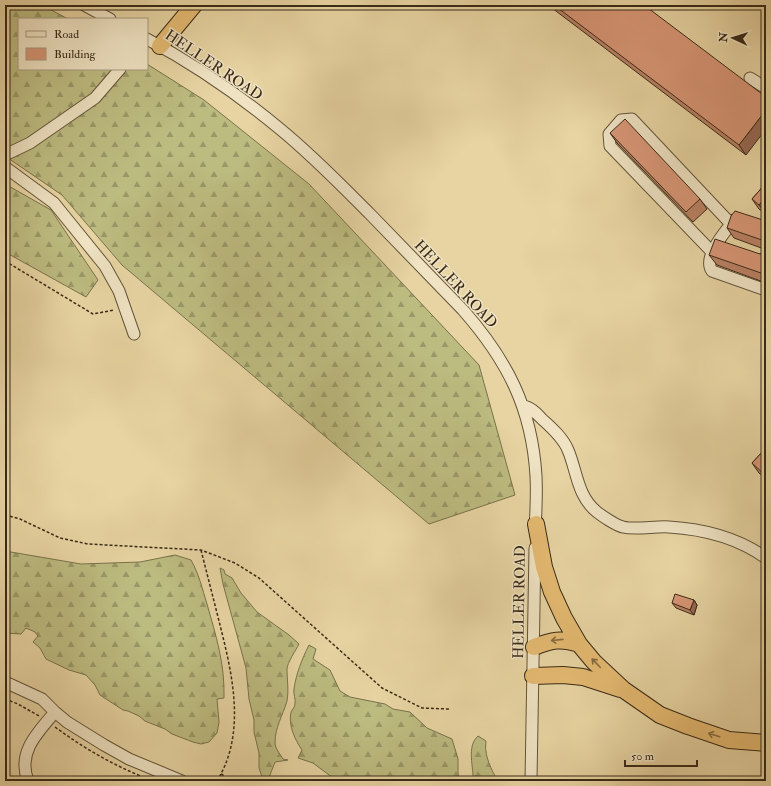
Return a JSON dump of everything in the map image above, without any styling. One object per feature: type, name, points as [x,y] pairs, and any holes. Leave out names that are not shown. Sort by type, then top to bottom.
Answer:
[{"type":"highway","points":[[154,42],[194,5]]},
{"type":"highway","points":[[536,524],[544,567],[552,592],[564,618],[579,644],[594,662],[624,690],[660,715],[729,740],[766,743]]},
{"type":"highway","points":[[534,647],[559,639],[579,644]]},
{"type":"highway","points":[[533,676],[563,675],[583,678],[624,690]]},
{"type":"street","points":[[84,5],[108,18]]},
{"type":"street","name":"HELLER ROAD","points":[[154,42],[206,74],[245,101],[280,128],[314,158],[480,329],[498,354],[513,382],[523,406],[532,438],[536,477],[531,781]]},
{"type":"street","points":[[5,155],[30,143],[95,98],[119,70]]},
{"type":"street","points":[[750,78],[766,88]]},
{"type":"street","points":[[713,253],[610,146],[609,134],[621,120],[632,119],[731,224]]},
{"type":"street","points":[[5,167],[54,203],[105,266],[119,291],[134,334]]},
{"type":"street","points":[[746,215],[740,213],[718,240],[708,262],[709,267],[712,271],[766,290]]},
{"type":"street","points":[[718,240],[732,245]]},
{"type":"street","points":[[523,406],[528,407],[535,412],[560,437],[568,448],[584,498],[598,512],[623,527],[667,527],[709,532],[735,541],[766,558]]},
{"type":"street","points":[[5,682],[42,699],[67,722],[104,746],[129,759],[182,781]]},
{"type":"street","points":[[28,781],[24,771],[25,755],[35,738],[55,712]]},
{"type":"path","points":[[5,261],[93,314],[125,308]]},
{"type":"path","points":[[5,515],[20,519],[60,538],[88,544],[201,550],[235,563],[259,578],[382,688],[422,708],[449,709]]},
{"type":"path","points":[[201,550],[230,665],[234,690],[234,724],[231,750],[217,781]]},
{"type":"path","points":[[221,774],[233,781]]},
{"type":"green space","points":[[5,5],[42,5],[66,18],[18,18],[18,70],[148,70],[148,65],[204,100],[309,184],[479,365],[515,495],[429,524],[122,265],[62,195],[5,156]]},
{"type":"green space","points":[[5,184],[51,210],[98,280],[86,297],[5,252]]},
{"type":"green space","points":[[5,551],[81,564],[140,562],[175,555],[191,560],[198,576],[210,616],[219,650],[223,673],[224,698],[217,699],[219,722],[217,733],[209,742],[201,744],[193,742],[172,734],[165,729],[145,721],[139,716],[123,710],[100,695],[95,685],[86,675],[69,670],[46,659],[40,648],[33,642],[38,636],[35,632],[26,628],[21,634],[5,633]]},
{"type":"green space","points":[[220,568],[224,570],[225,574],[232,578],[241,593],[257,612],[299,644],[287,666],[287,701],[275,737],[275,745],[278,751],[283,759],[288,760],[275,762],[268,780],[262,777],[259,768],[259,753],[254,732],[254,720],[249,699],[246,668]]},
{"type":"green space","points":[[309,645],[316,649],[313,659],[330,670],[340,691],[350,697],[385,704],[393,709],[410,712],[427,728],[452,739],[458,759],[459,781],[337,781],[313,763],[298,758],[302,750],[293,732],[290,717],[295,705],[294,691],[296,678]]},
{"type":"green space","points":[[478,736],[486,741],[487,758],[499,781],[473,781],[471,751],[474,741]]},
{"type":"building","points":[[554,5],[644,5],[766,97],[766,110],[739,145]]},
{"type":"building","points":[[625,119],[700,199],[686,212],[610,133]]},
{"type":"building","points":[[766,183],[766,199],[765,198],[759,205],[752,199]]},
{"type":"building","points":[[735,211],[766,221],[766,245],[762,240],[727,228],[731,216]]},
{"type":"building","points":[[715,239],[760,254],[764,252],[766,245],[766,276],[709,255]]},
{"type":"building","points":[[766,448],[766,476],[752,463]]},
{"type":"building","points":[[675,594],[694,600],[690,610],[672,603]]}]
